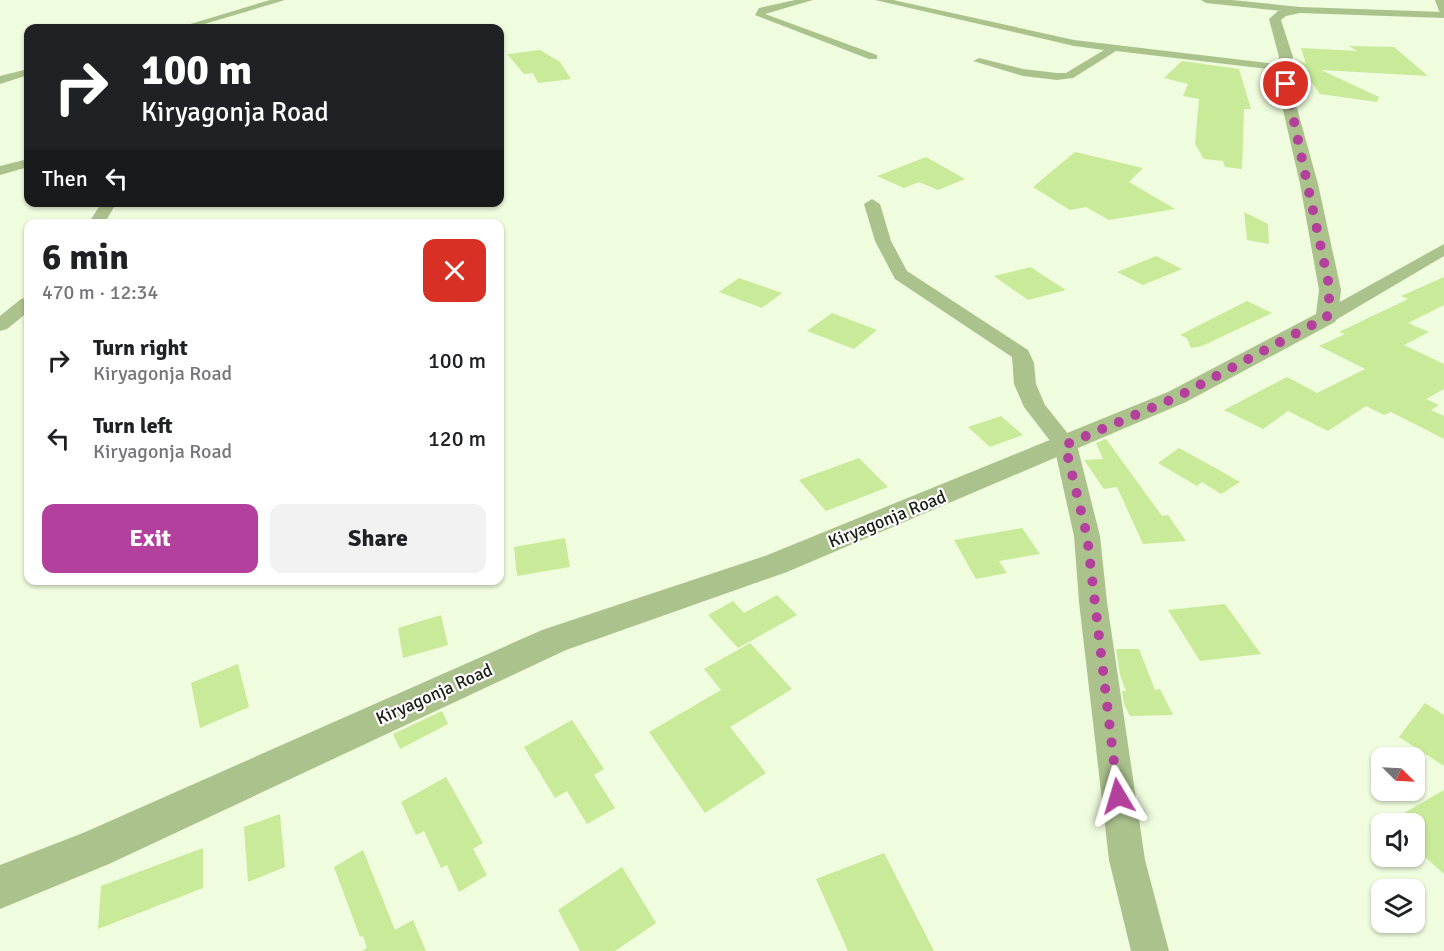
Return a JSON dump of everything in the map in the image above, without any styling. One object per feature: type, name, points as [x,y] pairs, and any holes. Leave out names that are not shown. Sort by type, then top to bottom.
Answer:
[{"type":"street","points":[[196,24],[280,0]]},
{"type":"street","points":[[880,0],[1044,37],[1114,48],[1284,68]]},
{"type":"street","points":[[1206,0],[1289,13],[1444,13],[1440,0]]},
{"type":"street","points":[[801,1],[762,10],[760,15],[873,57]]},
{"type":"street","points":[[1241,5],[1289,13]]},
{"type":"street","points":[[1289,13],[1275,20],[1286,57],[1284,68],[1330,290],[1327,317]]},
{"type":"street","points":[[979,61],[1037,75],[1061,77],[1069,76],[1114,48]]},
{"type":"street","points":[[0,80],[24,73]]},
{"type":"street","points":[[0,171],[24,164]]},
{"type":"street","points":[[872,204],[872,218],[881,230],[894,267],[901,275],[1021,354],[1025,384],[1035,407],[1065,445],[1087,536],[1094,613],[1127,860],[1150,951]]},
{"type":"street","points":[[1327,317],[1444,249]]},
{"type":"street","points":[[0,325],[24,306]]},
{"type":"street","name":"Kiryagonja Road","points":[[0,887],[94,849],[554,640],[776,564],[1177,397],[1327,317]]},
{"type":"building","points":[[1349,46],[1394,47],[1428,76],[1321,70],[1379,97],[1377,102],[1320,94],[1295,59],[1306,64],[1301,48],[1357,51]]},
{"type":"building","points":[[540,50],[560,62],[571,79],[538,83],[533,73],[524,74],[507,54]]},
{"type":"building","points":[[1182,61],[1239,69],[1251,109],[1244,109],[1242,169],[1225,167],[1223,161],[1204,159],[1195,144],[1199,99],[1183,96],[1188,84],[1164,78]]},
{"type":"building","points":[[1075,152],[1143,168],[1129,182],[1175,209],[1109,220],[1086,207],[1070,210],[1033,187]]},
{"type":"building","points":[[926,157],[965,179],[938,190],[919,182],[904,188],[877,176]]},
{"type":"building","points":[[1244,212],[1268,224],[1269,244],[1247,240]]},
{"type":"building","points":[[1156,256],[1182,269],[1143,285],[1117,272]]},
{"type":"building","points":[[1031,267],[1066,290],[1028,300],[994,276]]},
{"type":"building","points":[[1444,277],[1444,305],[1408,323],[1429,332],[1404,345],[1444,364],[1444,389],[1426,399],[1439,405],[1431,410],[1444,416],[1444,439],[1391,412],[1384,415],[1366,406],[1328,431],[1288,411],[1263,429],[1224,410],[1287,377],[1317,393],[1365,369],[1319,346],[1345,334],[1339,332],[1408,299],[1401,296]]},
{"type":"building","points":[[739,278],[782,293],[762,308],[719,292]]},
{"type":"building","points":[[1247,301],[1272,313],[1202,346],[1191,348],[1187,338],[1180,335]]},
{"type":"building","points":[[832,313],[877,330],[854,349],[807,331]]},
{"type":"building","points":[[1001,416],[1023,435],[990,447],[968,427]]},
{"type":"building","points":[[1106,439],[1162,516],[1168,515],[1186,541],[1143,544],[1117,487],[1104,489],[1084,460],[1103,459],[1096,443]]},
{"type":"building","points":[[1179,448],[1240,482],[1221,494],[1202,482],[1197,486],[1158,463]]},
{"type":"building","points":[[859,458],[888,487],[826,511],[799,480]]},
{"type":"building","points":[[1022,528],[1040,554],[999,561],[1007,573],[976,579],[954,540]]},
{"type":"building","points":[[565,538],[570,567],[517,576],[514,547]]},
{"type":"building","points":[[777,595],[797,615],[738,648],[708,615],[733,601],[744,613]]},
{"type":"building","points":[[1225,604],[1261,654],[1200,661],[1168,610]]},
{"type":"building","points":[[441,615],[448,645],[403,658],[398,628]]},
{"type":"building","points":[[750,643],[792,689],[730,727],[766,773],[705,813],[649,732],[721,690],[704,669]]},
{"type":"building","points":[[1116,649],[1139,649],[1155,690],[1160,689],[1173,715],[1130,716],[1124,704],[1122,691],[1126,691],[1120,675]]},
{"type":"building","points":[[238,664],[249,707],[200,728],[191,683]]},
{"type":"building","points":[[1425,703],[1444,715],[1444,766],[1425,754],[1425,747],[1415,747],[1399,737]]},
{"type":"building","points":[[442,711],[448,724],[400,749],[393,734]]},
{"type":"building","points":[[572,720],[604,769],[594,775],[615,808],[587,824],[567,791],[555,798],[524,747]]},
{"type":"building","points":[[446,777],[483,843],[473,849],[487,875],[459,892],[447,865],[441,868],[424,831],[416,835],[401,802]]},
{"type":"building","points":[[1444,790],[1444,874],[1425,857],[1425,813],[1404,813]]},
{"type":"building","points":[[280,814],[285,867],[248,882],[244,827]]},
{"type":"building","points":[[203,848],[203,888],[98,929],[101,886]]},
{"type":"building","points":[[363,850],[395,930],[413,920],[426,951],[362,951],[367,948],[363,936],[360,937],[334,867]]},
{"type":"building","points":[[884,853],[934,951],[848,951],[816,879]]},
{"type":"building","points":[[622,867],[656,923],[615,951],[580,951],[558,910]]},
{"type":"route","points":[[1118,796],[1093,602],[1087,536],[1065,445],[1177,397],[1327,317],[1330,290],[1286,84]]}]
